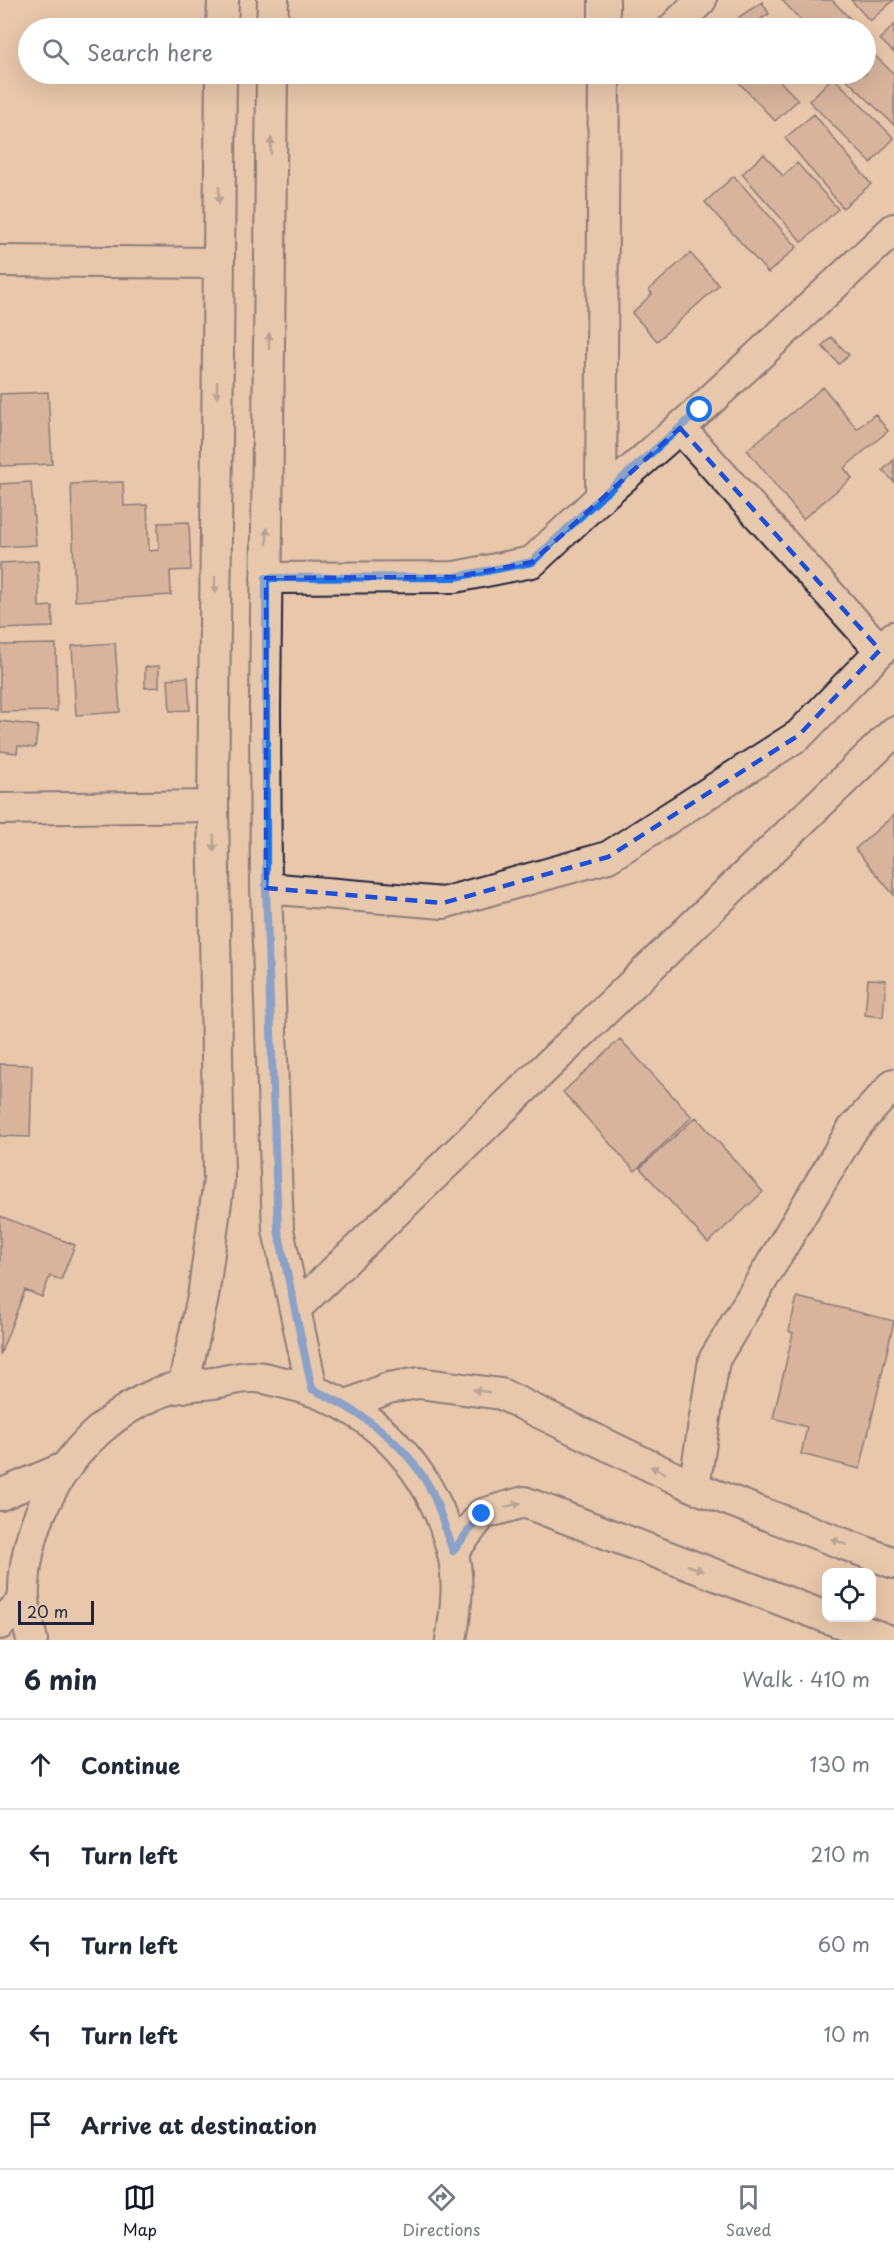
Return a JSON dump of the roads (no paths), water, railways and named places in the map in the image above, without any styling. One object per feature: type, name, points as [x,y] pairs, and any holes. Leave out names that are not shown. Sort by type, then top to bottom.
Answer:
[{"type":"street","points":[[222,18],[223,0]]},
{"type":"street","points":[[272,18],[273,0]]},
{"type":"street","points":[[604,0],[604,18]]},
{"type":"street","points":[[683,18],[701,0]]},
{"type":"street","points":[[183,1387],[203,1297],[219,1180],[213,806],[221,84]]},
{"type":"street","points":[[272,84],[266,578],[266,888],[278,1230],[312,1389]]},
{"type":"street","points":[[601,497],[604,85]]},
{"type":"street","points":[[266,578],[455,577],[532,562],[894,229]]},
{"type":"street","points":[[0,261],[218,263]]},
{"type":"street","points":[[266,888],[443,903],[608,857],[799,735],[887,644],[680,428]]},
{"type":"street","points":[[296,1308],[894,732]]},
{"type":"street","points":[[0,809],[213,806]]},
{"type":"street","points":[[694,1487],[714,1360],[852,1130],[894,1084]]},
{"type":"street","points":[[32,1640],[24,1600],[31,1542],[42,1509],[64,1468],[91,1437],[122,1412],[157,1393],[254,1377],[312,1389],[348,1405],[397,1443],[432,1494],[453,1551],[457,1607],[451,1640]]},
{"type":"street","points":[[348,1405],[388,1388],[419,1383],[501,1394],[694,1487],[894,1563]]},
{"type":"street","points":[[0,1495],[64,1468]]},
{"type":"street","points":[[453,1551],[482,1514],[524,1502],[822,1615]]},
{"type":"street","points":[[0,1624],[24,1600]]},
{"type":"street","points":[[840,1622],[888,1640]]}]
